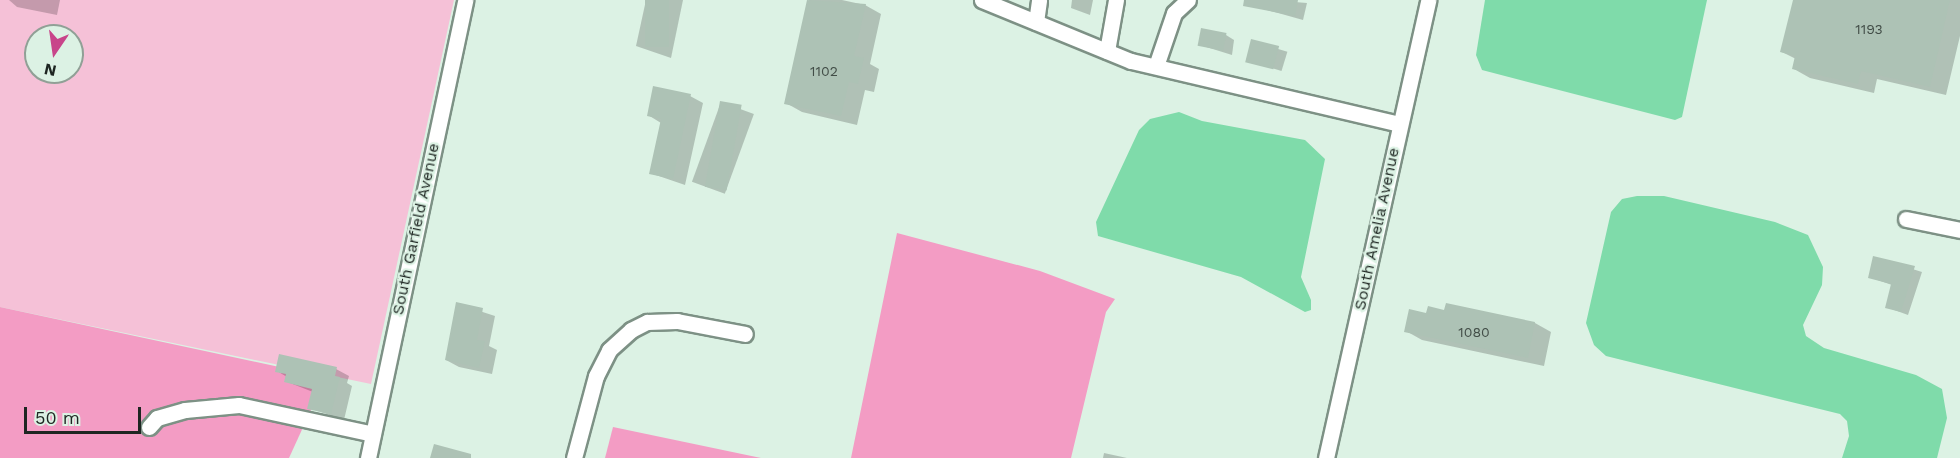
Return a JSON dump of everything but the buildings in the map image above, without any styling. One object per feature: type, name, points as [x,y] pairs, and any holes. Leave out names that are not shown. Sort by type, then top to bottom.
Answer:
[{"type":"street","name":"South Garfield Avenue","points":[[368,458],[465,0]]},
{"type":"street","points":[[982,0],[1107,51],[1155,66],[1400,124]]},
{"type":"street","points":[[1036,22],[1039,0]]},
{"type":"street","points":[[1107,51],[1116,0]]},
{"type":"street","points":[[1155,66],[1174,13],[1188,0]]},
{"type":"street","name":"South Amelia Avenue","points":[[1326,458],[1428,0]]},
{"type":"street","points":[[1906,219],[1960,230]]},
{"type":"street","points":[[574,458],[596,376],[609,350],[631,330],[647,322],[677,321],[745,334]]},
{"type":"street","points":[[149,427],[156,418],[185,410],[238,405],[373,434]]},
{"type":"shaded area","points":[[0,0],[454,0],[371,384],[0,307]]},
{"type":"shaded area","points":[[1485,0],[1707,0],[1682,117],[1675,120],[1482,70],[1476,55]]},
{"type":"shaded area","points":[[1179,112],[1202,121],[1305,140],[1325,159],[1301,277],[1311,300],[1311,310],[1305,312],[1241,277],[1098,236],[1096,222],[1139,130],[1150,119]]},
{"type":"shaded area","points":[[1637,196],[1664,196],[1775,222],[1808,235],[1823,267],[1822,285],[1803,325],[1806,336],[1824,348],[1916,375],[1942,389],[1947,418],[1937,458],[1842,458],[1849,436],[1847,421],[1840,414],[1606,356],[1594,345],[1586,323],[1611,212],[1622,199]]},
{"type":"shaded area","points":[[897,233],[1040,271],[1115,299],[1106,312],[1071,458],[851,458]]},
{"type":"shaded area","points":[[0,307],[326,377],[289,458],[0,458]]},
{"type":"shaded area","points":[[613,427],[761,458],[605,458]]}]
